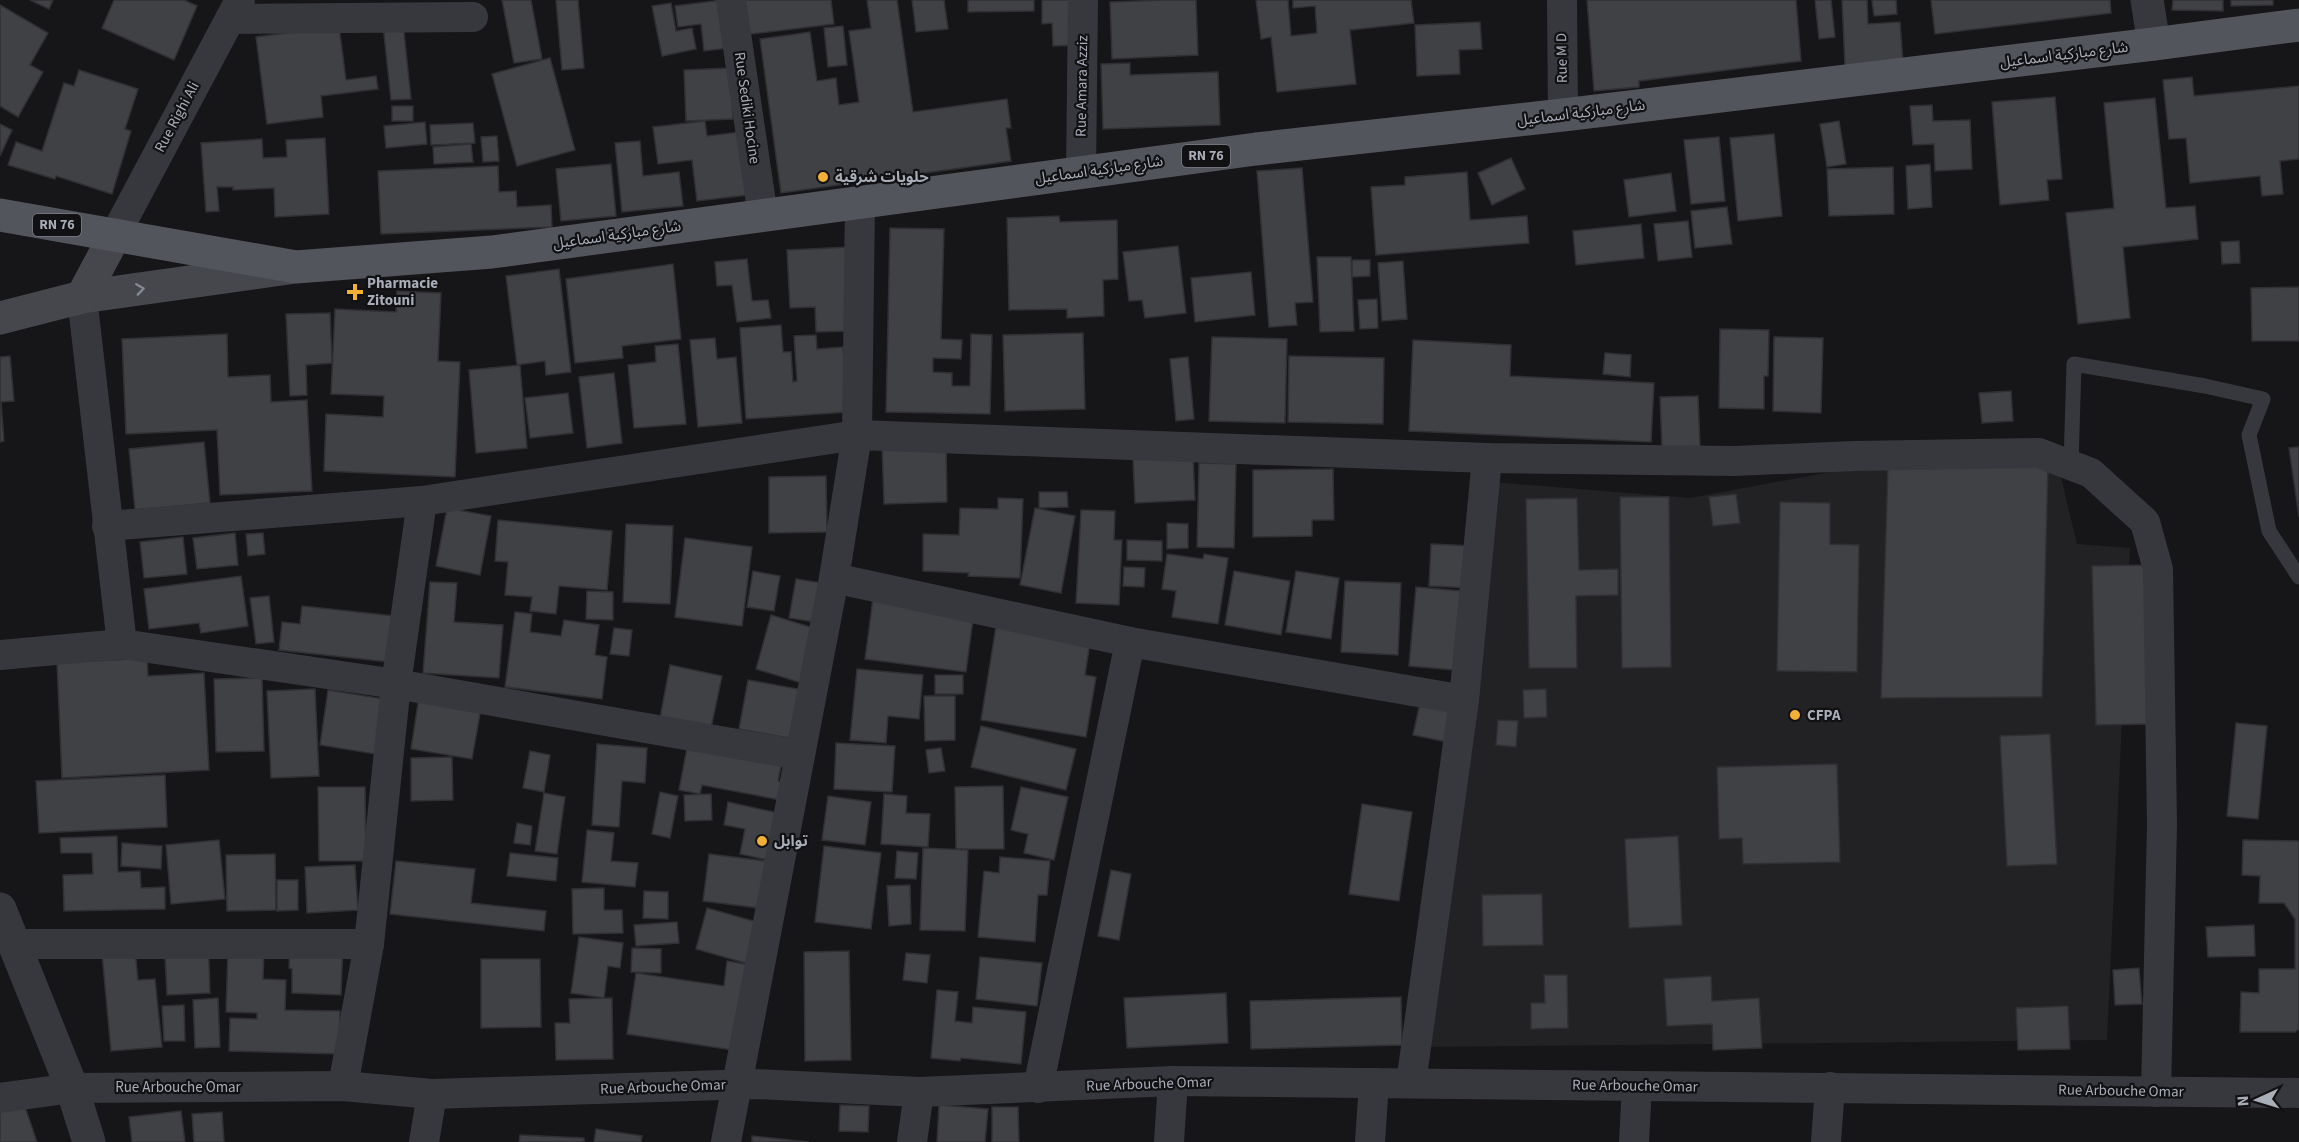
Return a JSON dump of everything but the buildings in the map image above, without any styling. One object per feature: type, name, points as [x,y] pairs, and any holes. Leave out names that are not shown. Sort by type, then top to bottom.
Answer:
[{"type":"main road","name":"شارع مباركية اسماعيل","points":[[115,235],[296,267],[492,252],[1256,149],[1563,115],[2299,25]]},
{"type":"main road","name":"RN 76","points":[[0,215],[115,235]]},
{"type":"main road","points":[[82,297],[115,235]]},
{"type":"main road","points":[[0,318],[82,297],[296,267]]},
{"type":"street","name":"Rue Sediki Hocine","points":[[731,0],[763,216]]},
{"type":"street","name":"Rue Amara Azziz","points":[[1081,173],[1083,0]]},
{"type":"street","name":"Rue M D","points":[[1562,0],[1563,115]]},
{"type":"street","points":[[2147,0],[2154,44]]},
{"type":"street","points":[[235,10],[473,17]]},
{"type":"street","name":"Rue Righi Ali","points":[[115,235],[235,10]]},
{"type":"street","points":[[726,1142],[834,578],[856,435],[860,202]]},
{"type":"street","points":[[82,297],[122,644]]},
{"type":"street","points":[[107,526],[422,501],[856,435],[1487,459],[1734,461],[1855,456],[2039,453],[2091,472],[2145,522],[2158,569],[2162,824],[2156,1092]]},
{"type":"street","points":[[1411,1083],[1464,700],[1487,459]]},
{"type":"street","points":[[343,1086],[369,944],[396,684],[422,501]]},
{"type":"street","points":[[834,578],[1130,642],[1464,700]]},
{"type":"street","points":[[1038,1088],[1130,642]]},
{"type":"street","points":[[0,655],[122,644],[396,684],[800,755]]},
{"type":"street","points":[[0,909],[72,1088],[89,1142]]},
{"type":"street","points":[[13,944],[369,944]]},
{"type":"street","points":[[1169,1142],[1173,1081]]},
{"type":"street","name":"Rue Arbouche Omar","points":[[0,1098],[72,1088],[343,1086],[432,1094],[755,1084],[919,1092],[1173,1081],[2299,1093]]},
{"type":"street","points":[[1370,1142],[1374,1083]]},
{"type":"street","points":[[1634,1142],[1637,1086]]},
{"type":"street","points":[[1826,1142],[1830,1087]]},
{"type":"street","points":[[912,1142],[919,1092]]},
{"type":"street","points":[[424,1142],[432,1094]]},
{"type":"lane","points":[[2071,465],[2074,364],[2205,386],[2263,399],[2249,435],[2269,531],[2299,577]]},
{"type":"shaded area","name":"CFPA","points":[[1852,468],[2059,469],[2077,544],[2130,548],[2107,1040],[1425,1047],[1492,482],[1690,498]]},
{"type":"place","name":"حلويات شرقية","points":[[823,177]]},
{"type":"place","name":"Pharmacie Zitouni","points":[[355,292]]},
{"type":"place","name":"CFPA","points":[[1795,715]]},
{"type":"place","name":"توابل","points":[[762,841]]}]
